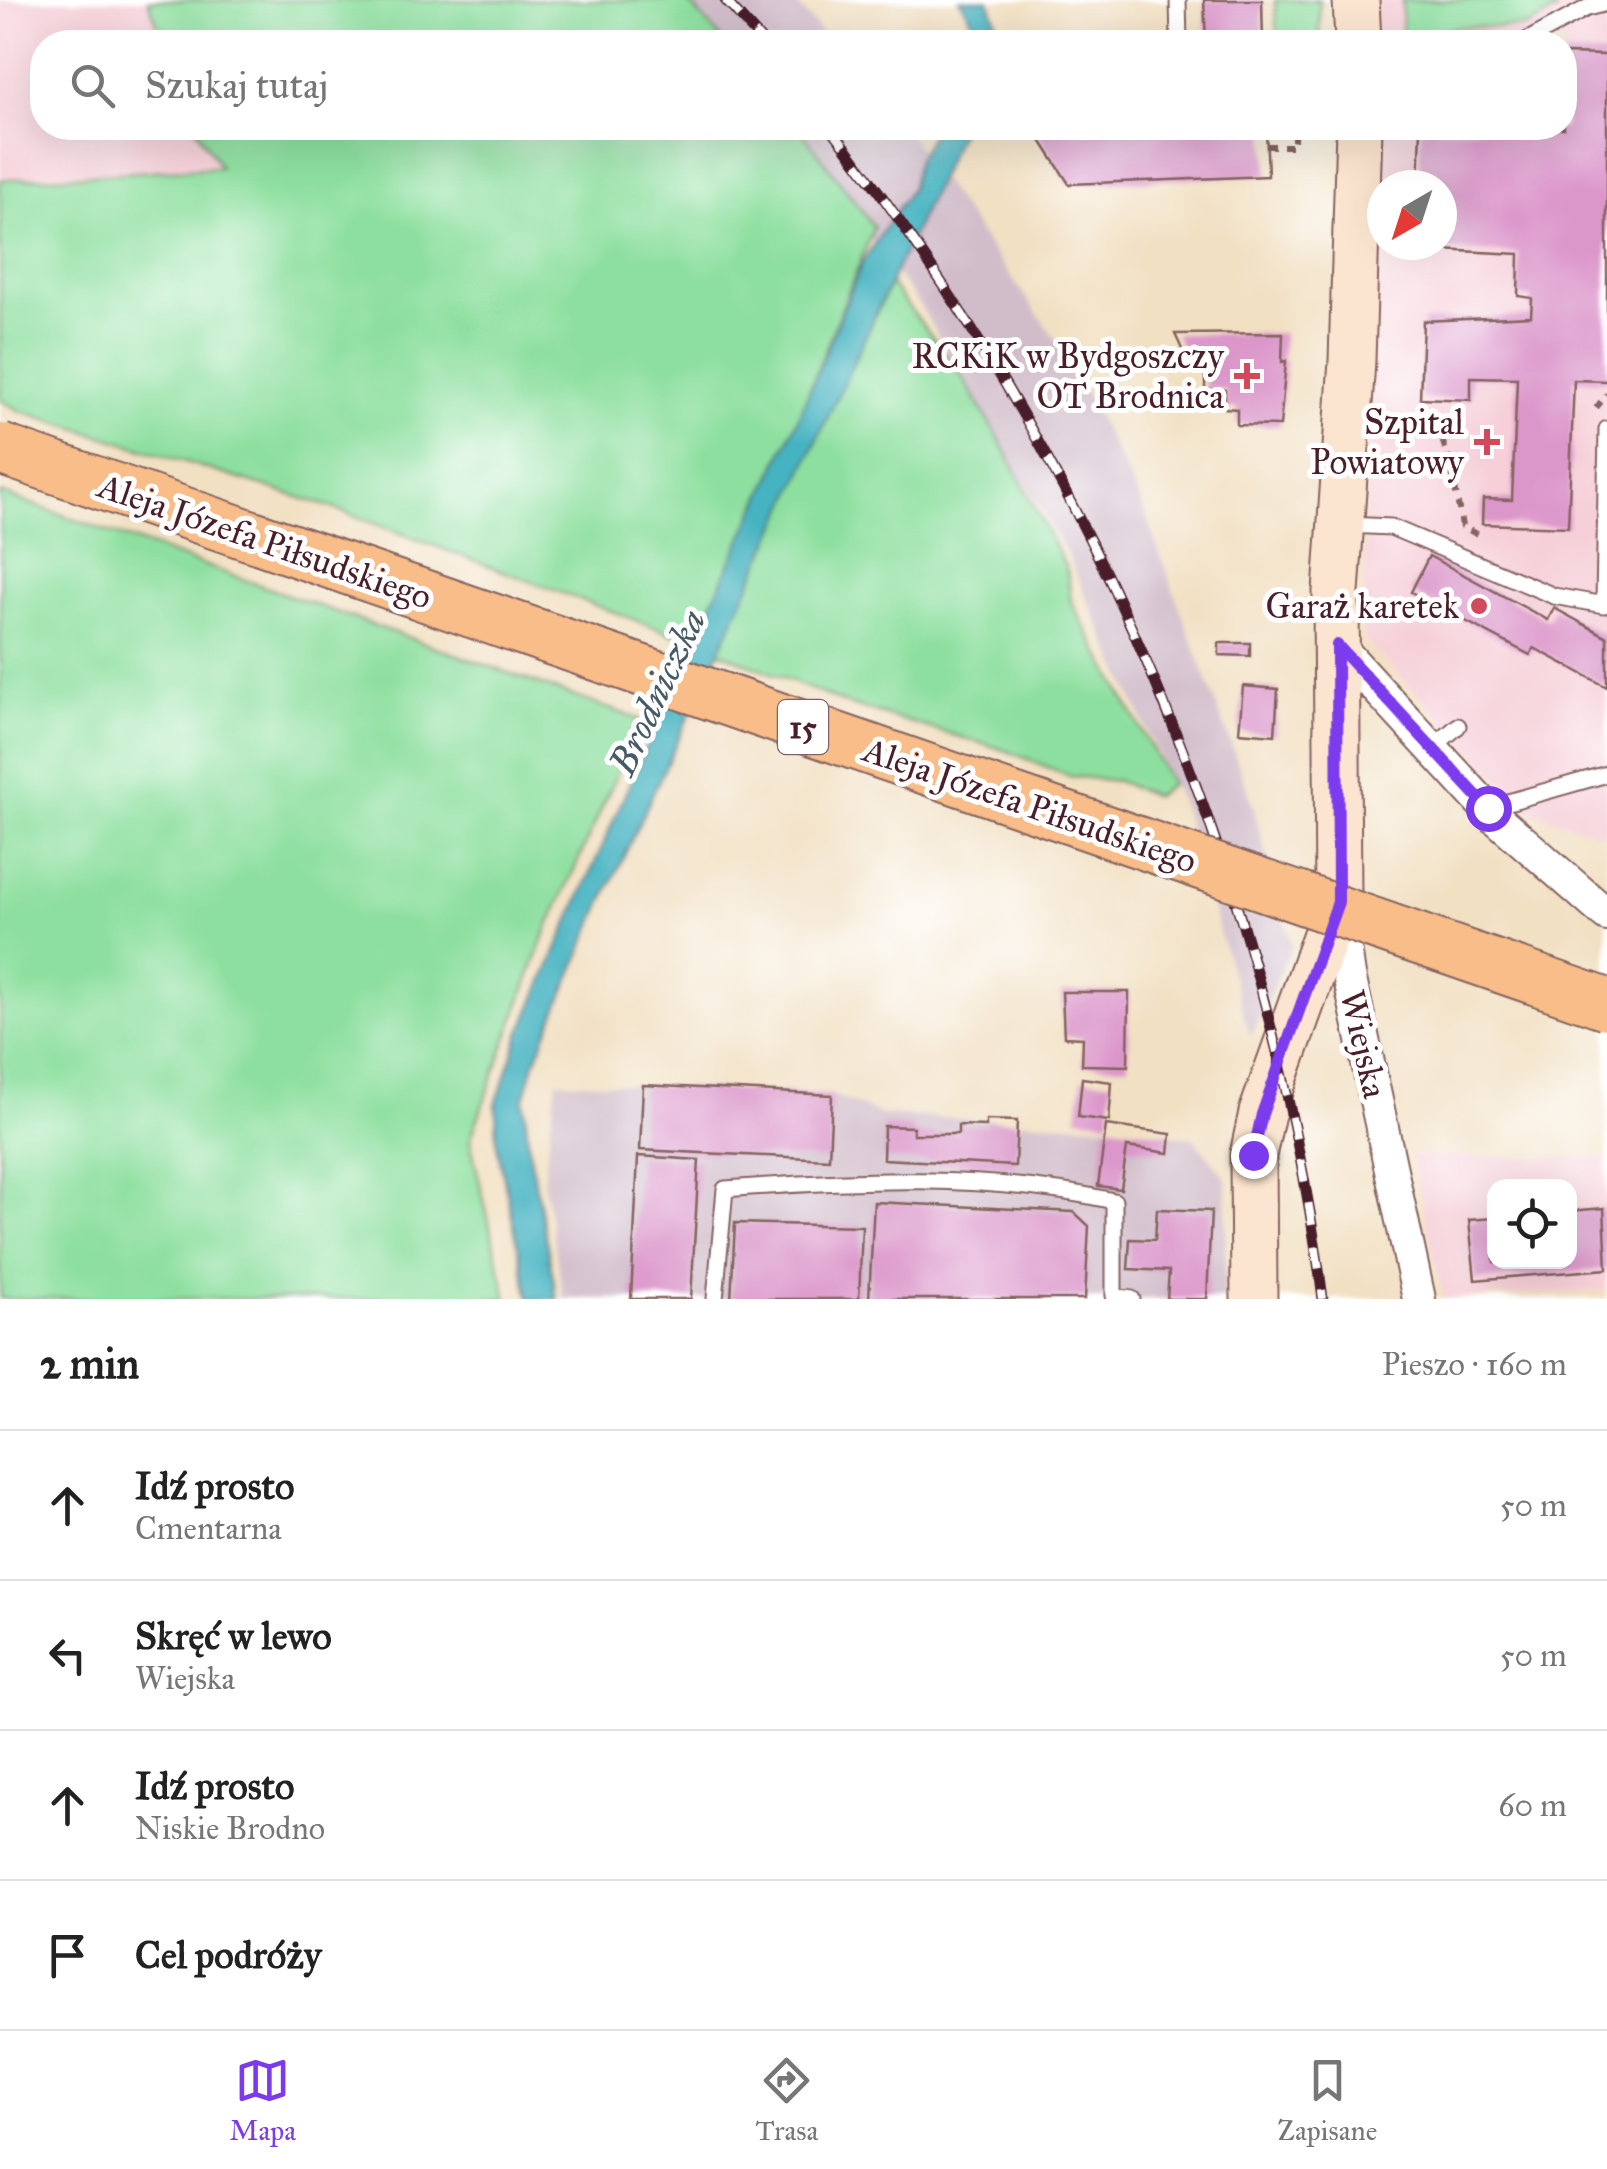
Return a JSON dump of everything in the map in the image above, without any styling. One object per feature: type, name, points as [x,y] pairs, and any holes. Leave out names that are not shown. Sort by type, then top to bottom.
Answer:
[{"type":"main road","name":"Aleja Józefa Piłsudskiego","points":[[0,450],[1607,1004]]},
{"type":"street","points":[[1356,0],[1357,30]]},
{"type":"street","name":"Wiejska","points":[[1359,140],[1358,240],[1336,592],[1338,902],[1349,976],[1419,1299]]},
{"type":"street","points":[[1337,645],[1488,808],[1607,915]]},
{"type":"street","points":[[1254,1299],[1253,1155],[1262,1114],[1338,902]]},
{"type":"lane","points":[[1178,0],[1179,30]]},
{"type":"lane","points":[[1546,30],[1587,8],[1607,3]]},
{"type":"lane","points":[[1342,525],[1391,527],[1554,596],[1604,604],[1600,427]]},
{"type":"lane","points":[[1432,748],[1458,726]]},
{"type":"lane","points":[[1488,808],[1607,774]]},
{"type":"lane","points":[[715,1299],[725,1189],[876,1178],[1052,1188],[1114,1201],[1114,1296],[1132,1299]]},
{"type":"path","points":[[1267,146],[1294,146],[1294,140]]},
{"type":"path","points":[[1600,427],[1594,410],[1607,394]]},
{"type":"path","points":[[1432,411],[1451,466],[1462,526],[1492,542]]},
{"type":"shaded area","points":[[0,0],[148,0],[159,30],[30,30],[30,140],[204,140],[221,167],[206,171],[54,173],[0,180]]},
{"type":"shaded area","points":[[677,0],[793,0],[819,30],[703,30]]},
{"type":"shaded area","name":"Szpital Powiatowy","points":[[1377,0],[1607,0],[1607,836],[1532,812],[1363,638],[1371,260],[1457,260],[1457,170],[1373,170],[1374,140],[1577,140],[1577,30],[1376,30]]},
{"type":"shaded area","points":[[796,140],[913,140],[1062,348],[1139,498],[1249,793],[1292,946],[1250,1037],[1183,808],[1066,552],[919,304]]},
{"type":"shaded area","points":[[557,1081],[832,1095],[883,1115],[1106,1125],[1193,1138],[1227,1179],[1224,1299],[564,1299],[543,1180]]},
{"type":"shaded area","points":[[1411,1155],[1607,1158],[1607,1290],[1444,1299]]},
{"type":"green space","points":[[148,0],[687,0],[713,30],[159,30]]},
{"type":"green space","points":[[1275,0],[1319,0],[1320,30],[1276,30]]},
{"type":"green space","points":[[1402,0],[1551,0],[1557,10],[1527,27],[1402,30]]},
{"type":"green space","points":[[203,140],[808,140],[874,227],[798,419],[694,642],[330,507],[21,411],[0,400],[0,180],[220,167]]},
{"type":"green space","points":[[890,284],[957,368],[1000,440],[1067,570],[1071,601],[1171,784],[1155,796],[1117,781],[1069,776],[1008,751],[844,703],[718,651]]},
{"type":"green space","points":[[0,493],[641,720],[544,937],[470,1140],[507,1299],[0,1299]]},
{"type":"water","points":[[960,0],[989,0],[997,22],[995,30],[972,30],[970,15]]},
{"type":"water","points":[[928,140],[956,140],[603,901],[535,1061],[524,1098],[529,1149],[557,1299],[529,1299],[497,1145],[496,1104],[520,1034],[661,712],[798,419],[862,263],[911,188],[917,160]]},
{"type":"building","points":[[1204,0],[1262,0],[1263,30],[1205,30]]},
{"type":"building","points":[[1577,54],[1607,55],[1607,381],[1574,380],[1568,527],[1482,524],[1483,499],[1512,500],[1517,378],[1471,377],[1471,400],[1420,398],[1423,321],[1531,316],[1532,298],[1518,296],[1519,254],[1457,251],[1457,170],[1420,170],[1421,140],[1577,140]]},
{"type":"building","points":[[1041,140],[1266,140],[1268,176],[1069,184]]},
{"type":"building","points":[[1283,333],[1282,362],[1286,361],[1280,426],[1237,425],[1237,409],[1225,408],[1225,390],[1205,389],[1205,363],[1188,362],[1175,334]]},
{"type":"building","name":"Garaż karetek","points":[[1429,556],[1548,620],[1554,608],[1607,637],[1607,687],[1534,648],[1530,655],[1411,592]]},
{"type":"building","points":[[1219,643],[1250,643],[1250,656],[1219,655]]},
{"type":"building","points":[[1243,686],[1278,689],[1275,735],[1239,732]]},
{"type":"building","points":[[1062,992],[1129,992],[1128,1066],[1082,1065],[1083,1038],[1064,1037]]},
{"type":"building","points":[[1082,1078],[1112,1082],[1109,1121],[1078,1117]]},
{"type":"building","points":[[643,1085],[832,1095],[829,1159],[640,1150]]},
{"type":"building","points":[[986,1120],[1017,1121],[1015,1166],[883,1159],[884,1126],[913,1127],[913,1134],[958,1134],[958,1125],[986,1126]]},
{"type":"building","points":[[1106,1125],[1171,1134],[1169,1153],[1127,1147],[1121,1189],[1098,1186]]},
{"type":"building","points":[[638,1156],[699,1160],[691,1299],[631,1299]]},
{"type":"building","points":[[874,1202],[1074,1212],[1089,1226],[1085,1299],[869,1299]]},
{"type":"building","points":[[1604,1208],[1607,1269],[1475,1280],[1469,1220],[1487,1219],[1487,1269],[1577,1269],[1577,1210]]},
{"type":"building","points":[[1157,1209],[1211,1211],[1207,1299],[1167,1299],[1169,1271],[1128,1269],[1130,1239],[1155,1240]]},
{"type":"building","points":[[735,1223],[862,1226],[859,1299],[731,1299]]},
{"type":"railway","points":[[725,0],[752,30]]},
{"type":"railway","points":[[840,140],[925,258],[1011,394],[1087,535],[1155,681],[1212,831],[1259,984],[1297,1140],[1323,1299]]},
{"type":"place","name":"RCKiK w Bydgoszczy OT Brodnica","points":[[1247,376]]},
{"type":"place","name":"Szpital Powiatowy","points":[[1487,442]]},
{"type":"place","name":"Garaż karetek","points":[[1479,606]]},
{"type":"route","points":[[1253,1155],[1262,1114],[1338,902],[1337,645],[1488,808]]},
{"type":"water label","name":"Brodniczka","points":[[657,692]]}]
